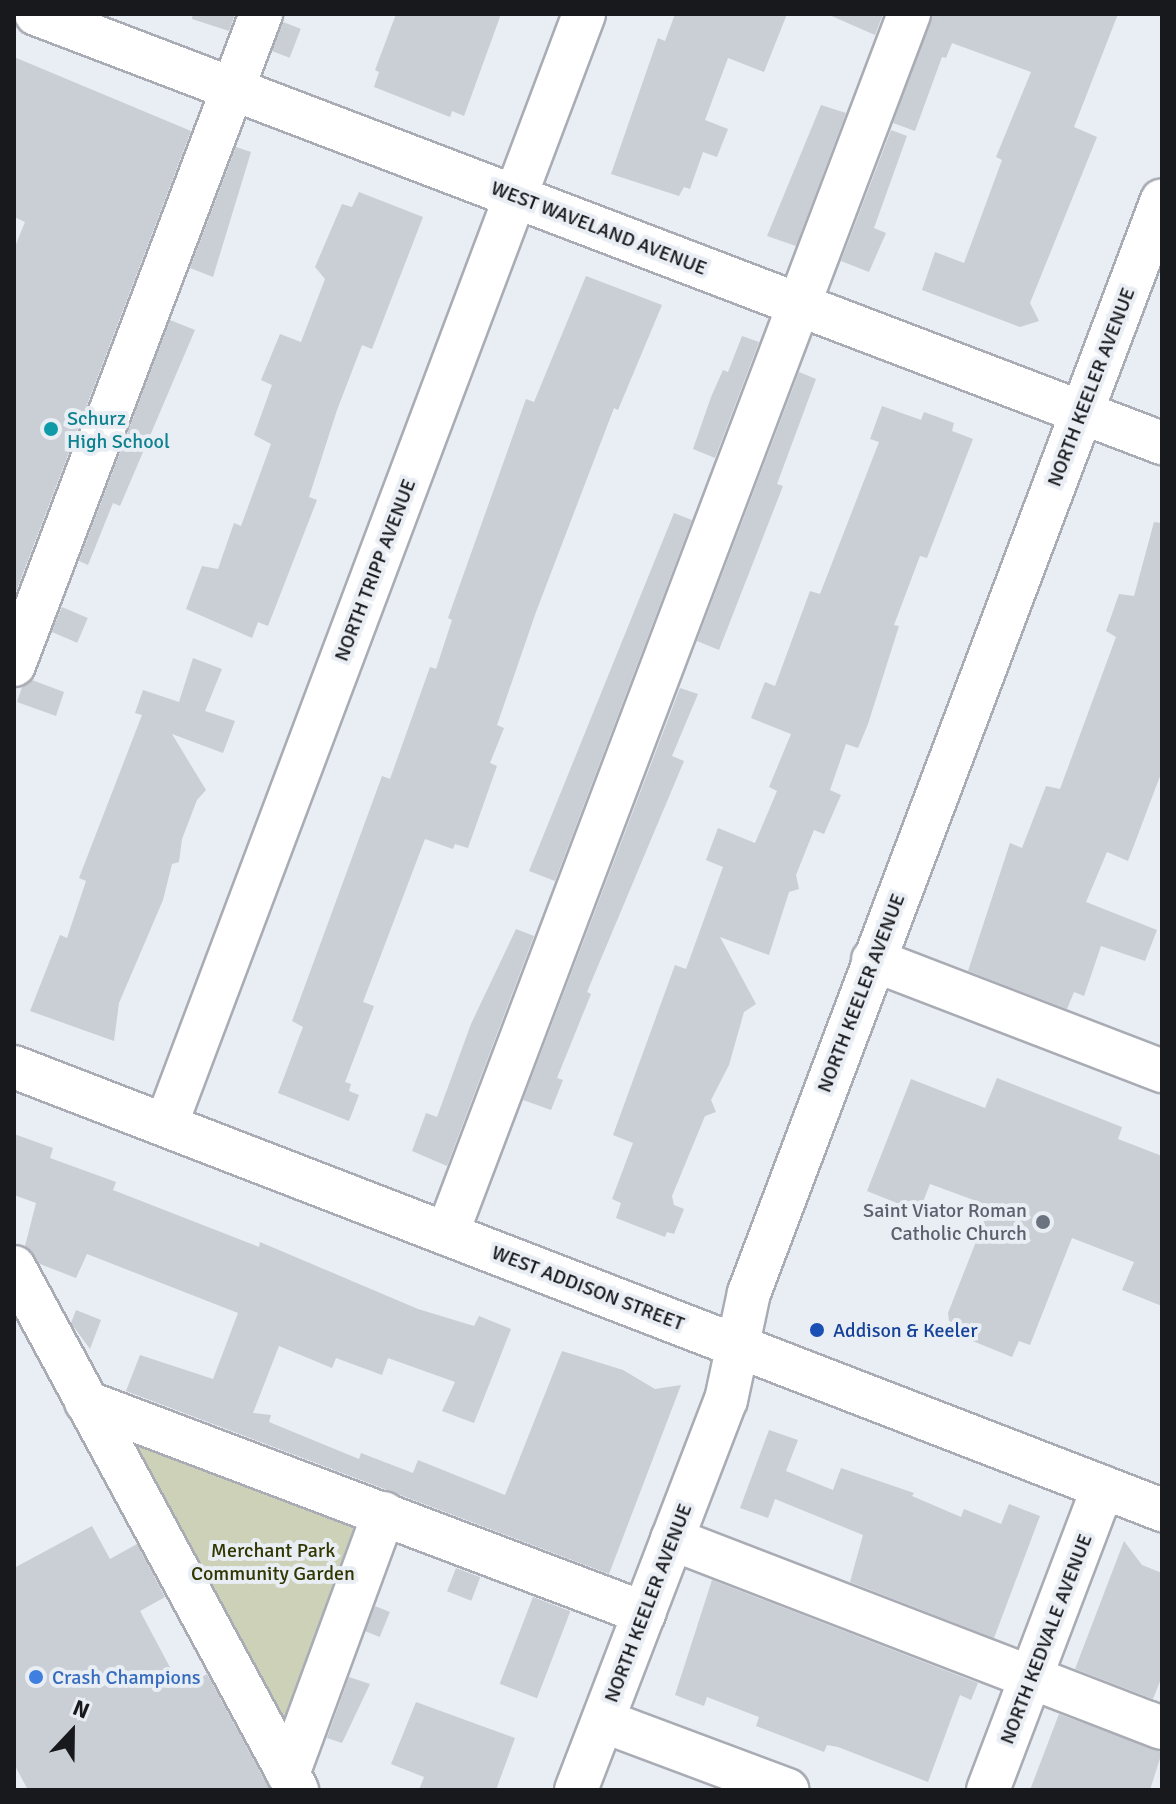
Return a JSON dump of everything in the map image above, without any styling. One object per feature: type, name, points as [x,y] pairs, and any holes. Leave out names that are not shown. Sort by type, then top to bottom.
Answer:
[{"type":"street","name":"WEST WAVELAND AVENUE","points":[[36,14],[1162,443]]},
{"type":"street","points":[[14,665],[261,14]]},
{"type":"street","name":"NORTH TRIPP AVENUE","points":[[166,1125],[584,14]]},
{"type":"street","points":[[447,1234],[909,14]]},
{"type":"street","name":"NORTH KEELER AVENUE","points":[[576,1790],[726,1400],[740,1347],[749,1293],[1162,200]]},
{"type":"street","points":[[873,960],[1162,1071]]},
{"type":"street","name":"WEST ADDISON STREET","points":[[14,1067],[1162,1510]]},
{"type":"street","points":[[14,1267],[292,1782]]},
{"type":"street","points":[[86,1402],[644,1613]]},
{"type":"street","name":"NORTH KEDVALE AVENUE","points":[[988,1790],[1103,1487]]},
{"type":"street","points":[[292,1782],[384,1513]]},
{"type":"street","points":[[672,1539],[1162,1728]]},
{"type":"street","points":[[603,1721],[788,1790]]},
{"type":"green space","name":"Merchant Park Community Garden","points":[[121,1424],[368,1517],[286,1737]]},
{"type":"building","points":[[193,14],[235,14],[229,31],[192,19]]},
{"type":"building","points":[[396,14],[501,14],[464,116],[452,111],[450,117],[374,87],[379,72],[375,70]]},
{"type":"building","points":[[675,14],[787,14],[764,72],[728,58],[705,120],[728,129],[717,157],[703,152],[690,189],[684,187],[679,196],[611,174],[658,38],[665,41]]},
{"type":"building","points":[[827,14],[883,14],[875,35]]},
{"type":"building","points":[[932,14],[1118,14],[1074,127],[1097,137],[1030,303],[1039,321],[1020,327],[922,290],[935,252],[964,263],[1002,160],[996,157],[1031,72],[952,43],[946,58],[942,57],[915,131],[893,123]]},
{"type":"building","points":[[283,22],[301,29],[290,58],[272,51]]},
{"type":"building","name":"Schurz High School","points":[[14,57],[191,131],[14,597],[14,249],[25,222],[14,217]]},
{"type":"building","points":[[821,105],[846,113],[796,246],[767,236]]},
{"type":"building","points":[[891,130],[907,136],[874,228],[886,233],[869,272],[841,261]]},
{"type":"building","points":[[236,147],[251,152],[213,277],[190,268]]},
{"type":"building","points":[[359,192],[423,217],[372,349],[362,345],[337,410],[309,497],[317,500],[268,626],[258,622],[252,638],[186,609],[202,566],[218,569],[234,523],[241,526],[271,444],[254,435],[272,385],[261,380],[280,334],[301,342],[325,279],[315,267],[342,204],[352,207]]},
{"type":"building","points":[[586,276],[662,305],[618,410],[614,408],[536,612],[497,725],[504,728],[490,763],[497,766],[468,848],[455,844],[453,849],[425,839],[363,1002],[374,1006],[345,1082],[351,1084],[349,1091],[359,1095],[349,1121],[278,1093],[303,1027],[292,1021],[382,776],[390,779],[430,667],[436,669],[452,620],[448,618],[526,399],[534,402]]},
{"type":"building","points":[[170,320],[195,330],[120,506],[113,503],[88,565],[79,561]]},
{"type":"building","points":[[742,336],[759,342],[715,458],[693,449],[711,397],[723,370],[728,372]]},
{"type":"building","points":[[799,372],[816,379],[777,484],[783,486],[719,650],[697,641]]},
{"type":"building","points":[[882,406],[921,420],[924,412],[954,423],[952,431],[973,439],[927,558],[920,556],[894,625],[899,626],[868,724],[858,748],[846,744],[830,790],[841,795],[824,834],[814,830],[796,875],[799,889],[789,892],[769,955],[720,937],[756,1004],[744,1012],[729,1065],[711,1100],[716,1112],[705,1116],[672,1196],[674,1205],[684,1209],[674,1234],[667,1232],[665,1237],[616,1218],[621,1203],[612,1199],[633,1143],[613,1135],[675,965],[686,969],[723,867],[706,860],[718,828],[755,843],[777,791],[769,787],[791,734],[751,718],[765,682],[775,686],[810,591],[820,594],[879,442],[870,439]]},
{"type":"building","points":[[674,513],[692,520],[555,881],[529,871]]},
{"type":"building","points":[[1154,522],[1162,523],[1162,771],[1128,861],[1107,852],[1086,902],[1157,930],[1145,961],[1101,946],[1084,996],[1074,992],[1067,1009],[968,971],[1010,843],[1022,848],[1046,786],[1060,789],[1116,637],[1106,631],[1119,594],[1134,596]]},
{"type":"building","points":[[62,607],[88,618],[77,643],[51,632]]},
{"type":"building","points":[[193,658],[222,669],[205,711],[235,721],[223,753],[172,734],[206,790],[197,800],[182,839],[179,862],[172,864],[163,900],[119,1003],[114,1041],[30,1011],[60,935],[67,938],[86,881],[79,878],[142,715],[135,713],[143,690],[179,702]]},
{"type":"building","points":[[32,680],[64,692],[56,716],[17,702],[22,687]]},
{"type":"building","points":[[680,688],[698,694],[672,756],[684,761],[587,992],[591,994],[557,1078],[563,1080],[551,1110],[523,1100]]},
{"type":"building","points":[[516,929],[534,936],[447,1166],[412,1151],[426,1113],[437,1117],[471,1024]]},
{"type":"building","name":"Saint Viator Roman Catholic Church","points":[[997,1078],[1122,1127],[1118,1139],[1162,1156],[1162,1306],[1122,1290],[1134,1262],[1072,1238],[1030,1345],[1019,1341],[1012,1357],[958,1335],[962,1326],[949,1321],[948,1313],[990,1206],[930,1184],[919,1212],[867,1191],[911,1079],[985,1108]]},
{"type":"building","points":[[14,1134],[53,1148],[50,1158],[116,1182],[113,1190],[259,1247],[260,1242],[418,1309],[474,1326],[479,1316],[511,1329],[474,1423],[442,1411],[455,1382],[388,1358],[382,1375],[336,1358],[332,1368],[279,1346],[253,1413],[271,1415],[269,1422],[359,1459],[361,1453],[413,1473],[418,1460],[505,1495],[562,1351],[623,1370],[655,1389],[681,1385],[609,1574],[126,1391],[140,1355],[213,1379],[238,1313],[87,1254],[76,1278],[40,1264],[25,1246],[36,1203],[14,1195]]},
{"type":"building","points":[[76,1310],[101,1320],[90,1349],[71,1323]]},
{"type":"building","points":[[769,1430],[798,1440],[786,1471],[833,1490],[841,1468],[914,1493],[912,1496],[961,1517],[964,1509],[1001,1524],[1009,1504],[1040,1516],[994,1638],[850,1582],[863,1535],[775,1499],[768,1518],[740,1508]]},
{"type":"building","points":[[92,1526],[110,1559],[137,1544],[165,1597],[140,1611],[181,1688],[207,1674],[270,1790],[28,1790],[14,1764],[14,1568]]},
{"type":"building","points":[[1124,1541],[1142,1565],[1162,1573],[1162,1676],[1153,1699],[1075,1669]]},
{"type":"building","points":[[456,1568],[480,1577],[471,1601],[447,1591]]},
{"type":"building","points":[[712,1580],[978,1683],[971,1700],[960,1695],[928,1782],[838,1747],[827,1745],[824,1752],[756,1726],[759,1717],[707,1697],[704,1706],[675,1695]]},
{"type":"building","points":[[533,1597],[570,1611],[537,1698],[500,1684]]},
{"type":"building","points":[[375,1606],[390,1612],[380,1637],[365,1631]]},
{"type":"building","points":[[349,1677],[370,1684],[342,1743],[327,1738]]},
{"type":"building","points":[[416,1702],[515,1738],[496,1790],[419,1790],[424,1777],[391,1764]]},
{"type":"building","points":[[1059,1714],[1162,1752],[1150,1790],[1030,1790]]},
{"type":"place","name":"Schurz High School","points":[[51,429]]},
{"type":"place","name":"Saint Viator Roman Catholic Church","points":[[1043,1222]]},
{"type":"place","name":"Addison & Keeler","points":[[817,1330]]},
{"type":"place","name":"Crash Champions","points":[[36,1677]]}]
